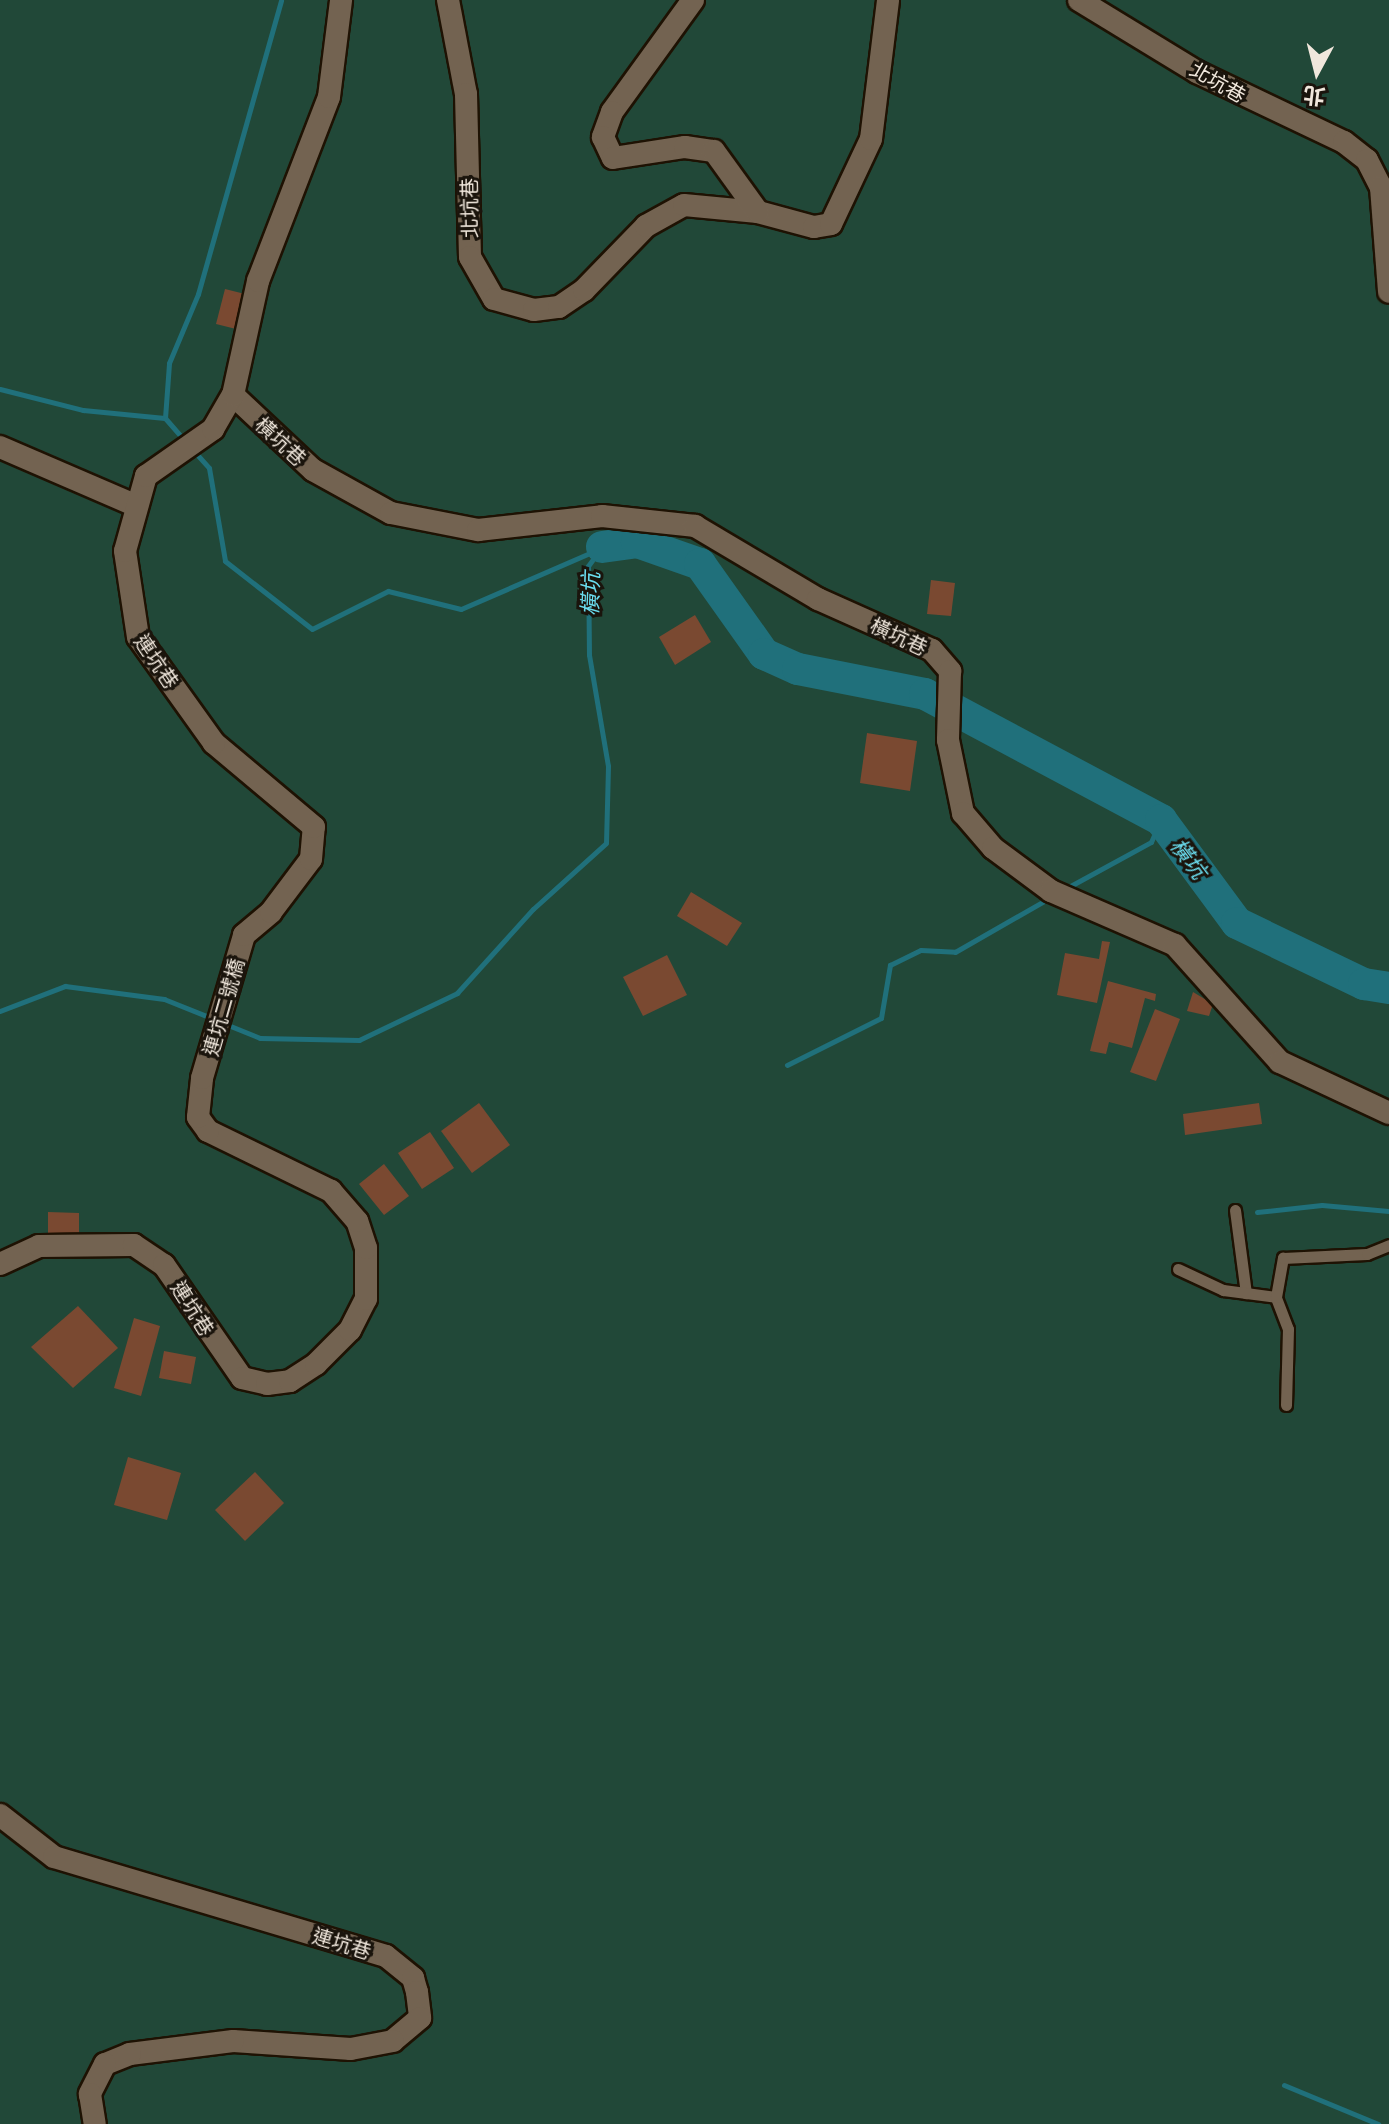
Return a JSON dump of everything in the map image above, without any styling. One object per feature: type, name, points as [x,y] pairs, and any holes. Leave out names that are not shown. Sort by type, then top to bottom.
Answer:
[{"type":"street","points":[[233,395],[258,281],[329,97],[341,0]]},
{"type":"street","name":"北坑巷","points":[[448,0],[466,94],[470,257],[494,299],[521,308],[559,307],[612,265],[659,215],[684,205],[758,212],[814,227],[831,224],[871,139],[888,0]]},
{"type":"street","points":[[693,0],[612,112],[603,137],[613,158],[685,147],[714,151],[758,212]]},
{"type":"street","name":"北坑巷","points":[[1079,0],[1122,22],[1197,72],[1344,142],[1367,160],[1381,187],[1389,292]]},
{"type":"street","points":[[1122,22],[1127,0]]},
{"type":"street","name":"連坑巷","points":[[233,395],[213,429],[146,476],[125,551],[138,637],[214,743],[314,827],[311,859],[271,912],[244,935]]},
{"type":"street","name":"橫坑巷","points":[[233,395],[313,470],[391,513],[478,530],[602,516],[695,526],[818,599],[932,650],[950,671],[948,740],[963,813],[993,848],[1051,891],[1175,945],[1280,1062],[1389,1113]]},
{"type":"street","points":[[0,447],[137,506]]},
{"type":"street","name":"連坑二號橋","points":[[202,1078],[244,935]]},
{"type":"street","name":"連坑巷","points":[[0,1264],[39,1246],[134,1245],[164,1265],[242,1378],[267,1384],[290,1381],[316,1364],[350,1330],[366,1299],[366,1248],[357,1221],[309,1176],[208,1131],[198,1117],[202,1078]]},
{"type":"street","name":"連坑巷","points":[[0,1815],[54,1857],[386,1956],[413,1978],[420,2018],[393,2041],[351,2049],[233,2041],[130,2054],[105,2064],[90,2094],[95,2124]]},
{"type":"lane","points":[[1235,1210],[1246,1293]]},
{"type":"lane","points":[[1286,1405],[1288,1329],[1276,1297],[1283,1258],[1367,1254],[1389,1245]]},
{"type":"lane","points":[[1178,1269],[1246,1293],[1276,1297]]},
{"type":"green space","points":[[0,0],[1389,0],[1389,2124],[0,2124]]},
{"type":"building","points":[[225,289],[245,294],[236,329],[216,324]]},
{"type":"building","points":[[931,580],[955,583],[951,616],[927,614]]},
{"type":"building","points":[[695,615],[711,642],[675,665],[659,637]]},
{"type":"building","points":[[867,733],[917,741],[910,791],[860,783]]},
{"type":"building","points":[[691,892],[742,923],[727,946],[677,916]]},
{"type":"building","points":[[1102,941],[1110,942],[1097,1003],[1057,995],[1065,953],[1099,959]]},
{"type":"building","points":[[667,955],[687,995],[643,1016],[623,977]]},
{"type":"building","points":[[1108,981],[1156,994],[1155,1001],[1145,998],[1132,1048],[1109,1042],[1106,1054],[1090,1051]]},
{"type":"building","points":[[1193,992],[1213,1004],[1209,1016],[1187,1011]]},
{"type":"building","points":[[1155,1009],[1180,1019],[1156,1081],[1130,1072]]},
{"type":"building","points":[[479,1103],[510,1145],[472,1173],[441,1131]]},
{"type":"building","points":[[1259,1103],[1262,1124],[1185,1135],[1183,1114]]},
{"type":"building","points":[[430,1132],[454,1168],[422,1189],[398,1153]]},
{"type":"building","points":[[384,1164],[409,1196],[384,1215],[359,1184]]},
{"type":"building","points":[[48,1212],[79,1213],[79,1235],[48,1235]]},
{"type":"building","points":[[78,1306],[118,1348],[73,1388],[31,1347]]},
{"type":"building","points":[[134,1318],[160,1326],[141,1396],[114,1388]]},
{"type":"building","points":[[164,1351],[196,1357],[191,1384],[159,1378]]},
{"type":"building","points":[[128,1457],[181,1473],[167,1520],[114,1505]]},
{"type":"building","points":[[255,1472],[284,1503],[245,1541],[215,1510]]},
{"type":"waterway","points":[[165,418],[169,363],[198,294],[281,0]]},
{"type":"waterway","points":[[0,389],[83,410],[165,418],[186,442]]},
{"type":"waterway","points":[[193,450],[209,468],[225,561],[312,629],[388,591],[461,609],[601,548]]},
{"type":"waterway","name":"橫坑","points":[[602,547],[637,542],[700,564],[764,654],[798,669],[925,694],[1161,820],[1237,923],[1364,984],[1389,988]]},
{"type":"waterway","name":"橫坑","points":[[223,1023],[260,1038],[359,1040],[457,993],[533,909],[606,843],[608,766],[589,655],[588,566],[602,547]]},
{"type":"waterway","points":[[1063,890],[1151,842],[1161,820]]},
{"type":"waterway","points":[[787,1065],[881,1018],[890,965],[921,950],[955,952],[1051,897]]},
{"type":"waterway","name":"橫坑","points":[[0,1011],[65,986],[164,999],[214,1019]]},
{"type":"waterway","points":[[1257,1212],[1322,1205],[1389,1211]]},
{"type":"waterway","points":[[1284,2085],[1378,2124]]}]
